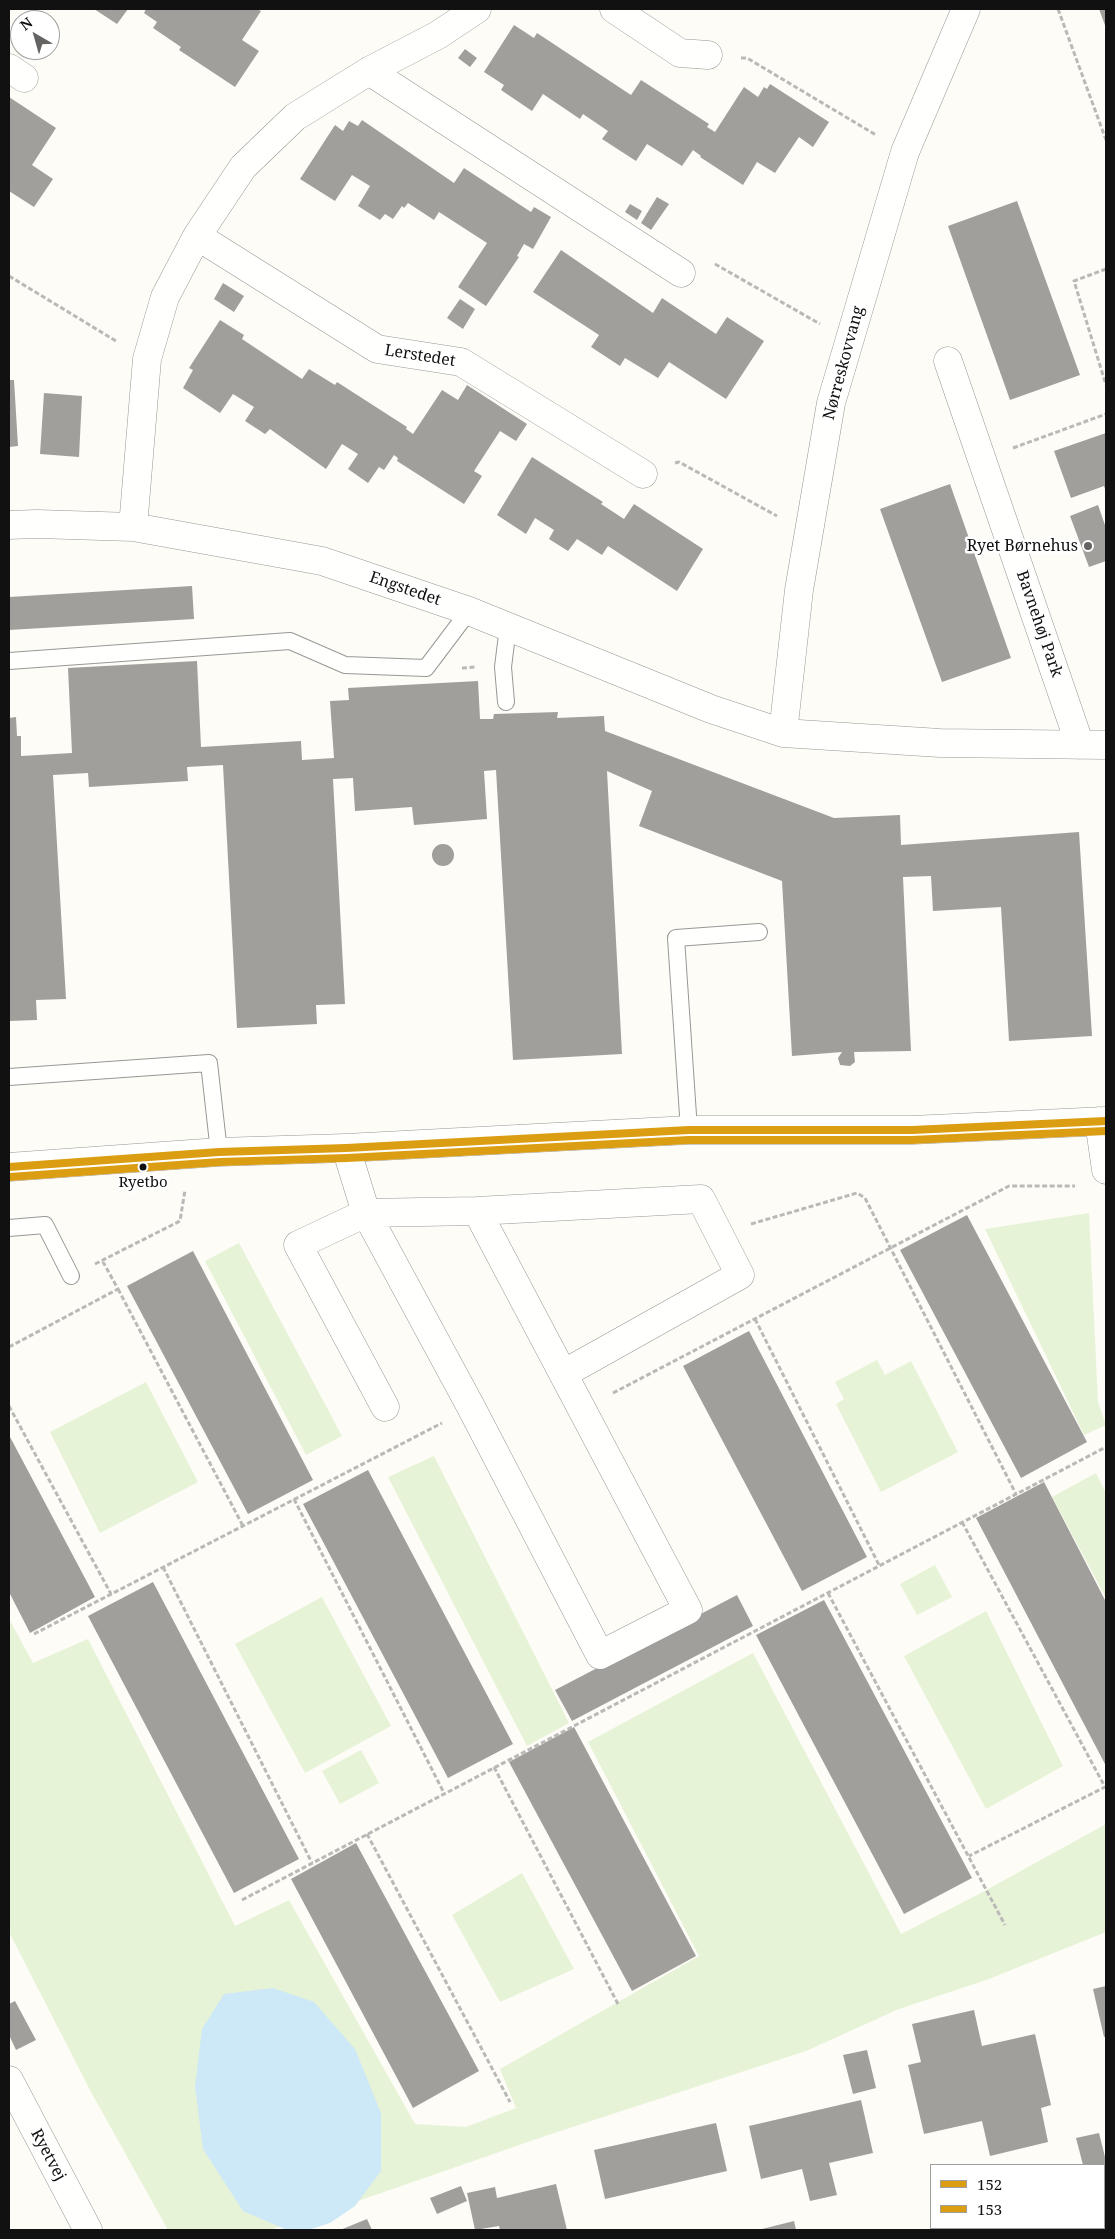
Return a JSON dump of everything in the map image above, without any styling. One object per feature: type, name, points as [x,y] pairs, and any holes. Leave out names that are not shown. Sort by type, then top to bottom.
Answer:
[{"type":"street","points":[[133,527],[147,359],[165,297],[197,236],[244,167],[295,117],[370,71],[438,35],[477,9]]},
{"type":"street","points":[[614,9],[680,53],[708,55]]},
{"type":"street","name":"Nørreskovvang","points":[[783,733],[799,590],[830,403],[905,152],[966,9]]},
{"type":"street","points":[[370,71],[681,274]]},
{"type":"street","name":"Lerstedet","points":[[197,236],[377,349],[461,362],[644,474]]},
{"type":"street","name":"Bavnehøj Park","points":[[783,733],[940,743],[1093,745],[982,459],[948,361]]},
{"type":"street","name":"Engstedet","points":[[9,525],[133,527],[322,561],[469,611],[711,708],[783,733]]},
{"type":"street","points":[[9,1167],[219,1152],[346,1148],[689,1130],[912,1130],[1103,1121],[1106,1170]]},
{"type":"street","points":[[346,1148],[366,1212],[471,1407],[600,1655],[688,1610],[477,1210]]},
{"type":"street","points":[[385,1407],[298,1245],[366,1212],[477,1210],[701,1198],[740,1275],[563,1374]]},
{"type":"street","name":"Ryetvej","points":[[9,2080],[88,2230]]},
{"type":"lane","points":[[9,661],[290,641],[344,665],[426,668],[469,611]]},
{"type":"lane","points":[[506,702],[503,667],[508,627]]},
{"type":"lane","points":[[689,1130],[676,938],[759,932]]},
{"type":"lane","points":[[9,1077],[209,1063],[219,1152]]},
{"type":"lane","points":[[9,1228],[45,1225],[71,1276]]},
{"type":"path","points":[[1058,9],[1106,140]]},
{"type":"path","points":[[708,55],[746,58],[905,152]]},
{"type":"path","points":[[681,274],[713,263],[849,340]]},
{"type":"path","points":[[1106,269],[1074,281],[1106,385]]},
{"type":"path","points":[[9,276],[147,359]]},
{"type":"path","points":[[982,459],[1106,414]]},
{"type":"path","points":[[644,474],[679,462],[808,534]]},
{"type":"path","points":[[71,1276],[180,1221],[191,1154]]},
{"type":"path","points":[[583,1408],[1009,1186],[1077,1186]]},
{"type":"path","points":[[719,1233],[857,1193],[865,1198],[1016,1494]]},
{"type":"path","points":[[102,1260],[243,1526]]},
{"type":"path","points":[[9,1347],[118,1289]]},
{"type":"path","points":[[755,1319],[879,1566]]},
{"type":"path","points":[[9,1406],[111,1594]]},
{"type":"path","points":[[34,1634],[471,1407]]},
{"type":"path","points":[[242,1900],[623,1697],[1106,1447]]},
{"type":"path","points":[[294,1499],[444,1793]]},
{"type":"path","points":[[962,1522],[1104,1787],[969,1856]]},
{"type":"path","points":[[163,1568],[312,1863]]},
{"type":"path","points":[[828,1592],[1005,1925]]},
{"type":"path","points":[[494,1767],[618,2004]]},
{"type":"path","points":[[367,1834],[510,2102]]},
{"type":"green space","points":[[1089,1213],[1098,1402],[1106,1425],[1084,1435],[985,1229]]},
{"type":"green space","points":[[239,1243],[342,1436],[306,1455],[205,1261]]},
{"type":"green space","points":[[877,1360],[885,1375],[911,1361],[958,1452],[881,1492],[836,1404],[844,1399],[835,1382]]},
{"type":"green space","points":[[146,1382],[198,1482],[100,1533],[50,1432]]},
{"type":"green space","points":[[434,1456],[569,1723],[527,1746],[388,1477]]},
{"type":"green space","points":[[1096,1473],[1106,1493],[1106,1598],[1052,1497]]},
{"type":"green space","points":[[935,1565],[952,1597],[917,1615],[900,1584]]},
{"type":"green space","points":[[322,1597],[391,1726],[305,1773],[235,1644]]},
{"type":"green space","points":[[986,1611],[1063,1766],[986,1809],[904,1656]]},
{"type":"green space","points":[[9,1619],[33,1663],[88,1639],[235,1926],[289,1900],[415,2124],[466,2127],[516,2108],[500,2069],[699,1956],[588,1742],[753,1653],[901,1934],[979,1894],[1106,1824],[1106,1932],[989,1979],[899,2009],[806,2051],[548,2135],[315,2216],[268,2230],[168,2230],[91,2092],[9,1932]]},
{"type":"green space","points":[[361,1750],[379,1783],[340,1804],[322,1771]]},
{"type":"green space","points":[[522,1873],[574,1969],[500,2002],[452,1915]]},
{"type":"water","points":[[273,1988],[314,2002],[355,2049],[381,2113],[381,2171],[355,2206],[330,2223],[308,2230],[287,2230],[243,2211],[203,2149],[195,2086],[202,2029],[224,1994]]},
{"type":"building","points":[[94,9],[128,9],[117,24]]},
{"type":"building","points":[[146,9],[257,9],[261,11],[242,40],[259,51],[235,87],[179,50],[181,47],[153,28],[157,22],[144,13]]},
{"type":"building","points":[[1099,9],[1106,9],[1106,28]]},
{"type":"building","points":[[514,25],[534,38],[537,33],[631,95],[641,80],[709,124],[707,127],[715,132],[744,87],[758,97],[764,87],[767,89],[770,84],[829,122],[813,147],[799,137],[775,173],[757,162],[743,185],[700,157],[693,150],[682,166],[647,144],[636,161],[602,139],[608,131],[583,114],[580,119],[543,94],[532,111],[501,90],[504,85],[484,72]]},
{"type":"building","points":[[465,49],[477,58],[470,67],[458,58]]},
{"type":"building","points":[[9,97],[56,128],[32,165],[53,179],[34,207],[9,191]]},
{"type":"building","points":[[362,120],[454,183],[464,168],[531,212],[534,207],[551,217],[533,249],[524,244],[517,256],[519,257],[486,306],[458,287],[487,243],[439,212],[434,220],[408,203],[404,208],[402,206],[393,219],[385,214],[380,220],[358,206],[370,186],[352,175],[335,201],[300,179],[335,125],[343,131],[349,121],[358,126]]},
{"type":"building","points":[[657,197],[669,204],[651,230],[641,223]]},
{"type":"building","points":[[1017,201],[1080,375],[1010,400],[948,226]]},
{"type":"building","points":[[630,204],[642,211],[637,220],[625,212]]},
{"type":"building","points":[[561,250],[653,313],[662,298],[716,334],[727,317],[764,341],[726,399],[669,362],[658,378],[625,358],[620,366],[591,347],[599,335],[533,292]]},
{"type":"building","points":[[223,283],[244,296],[234,312],[214,299]]},
{"type":"building","points":[[460,299],[475,309],[463,329],[447,318]]},
{"type":"building","points":[[220,320],[244,335],[242,339],[302,379],[309,369],[335,385],[337,382],[407,427],[406,429],[413,434],[442,390],[458,400],[467,385],[527,424],[516,441],[500,431],[474,471],[482,476],[464,504],[397,461],[398,458],[394,455],[384,470],[379,467],[368,483],[348,469],[358,454],[342,444],[326,469],[270,429],[265,434],[245,421],[254,407],[233,394],[220,413],[183,388],[193,370],[189,368]]},
{"type":"building","points":[[9,380],[14,380],[18,446],[9,447]]},
{"type":"building","points":[[44,393],[82,396],[79,457],[40,454]]},
{"type":"building","points":[[1106,433],[1106,492],[1104,486],[1071,498],[1054,451]]},
{"type":"building","points":[[532,457],[603,502],[601,504],[624,519],[634,504],[703,549],[677,591],[608,546],[602,555],[577,539],[568,551],[549,539],[554,530],[535,518],[526,534],[497,515]]},
{"type":"building","points":[[950,484],[1011,658],[942,682],[880,509]]},
{"type":"building","points":[[1098,505],[1106,528],[1106,561],[1089,567],[1070,516]]},
{"type":"building","points":[[192,586],[194,619],[9,630],[9,597]]},
{"type":"building","points":[[197,661],[201,747],[301,741],[302,760],[334,758],[330,701],[349,700],[348,688],[478,681],[480,719],[493,719],[494,714],[558,712],[557,718],[604,716],[605,731],[834,818],[900,815],[901,845],[1079,832],[1092,1036],[1009,1041],[1001,907],[933,911],[931,876],[903,877],[911,1051],[854,1052],[855,1062],[850,1066],[840,1065],[838,1058],[842,1052],[792,1056],[782,881],[639,826],[652,791],[607,771],[622,1054],[513,1060],[496,770],[484,771],[487,819],[414,825],[412,807],[355,811],[353,778],[333,779],[345,1004],[316,1005],[317,1024],[237,1028],[223,765],[187,767],[188,781],[89,787],[88,773],[53,775],[66,999],[36,1000],[37,1020],[9,1021],[9,718],[16,717],[17,736],[21,736],[21,756],[72,753],[68,668]]},
{"type":"building","points":[[443,844],[451,847],[454,855],[451,863],[443,866],[435,863],[432,855],[435,847]]},
{"type":"building","points":[[967,1215],[1087,1442],[1021,1478],[900,1250]]},
{"type":"building","points":[[193,1251],[313,1480],[248,1514],[127,1286]]},
{"type":"building","points":[[749,1331],[867,1557],[802,1591],[683,1366]]},
{"type":"building","points":[[9,1435],[95,1597],[30,1633],[9,1592]]},
{"type":"building","points":[[368,1470],[513,1744],[448,1778],[303,1504]]},
{"type":"building","points":[[1044,1482],[1106,1602],[1106,1766],[976,1518]]},
{"type":"building","points":[[153,1582],[299,1859],[234,1893],[88,1616]]},
{"type":"building","points":[[737,1595],[753,1626],[572,1721],[555,1690]]},
{"type":"building","points":[[824,1600],[972,1878],[904,1914],[756,1635]]},
{"type":"building","points":[[574,1727],[696,1956],[632,1991],[509,1762]]},
{"type":"building","points":[[356,1843],[479,2071],[413,2108],[291,1879]]},
{"type":"building","points":[[1106,1986],[1106,2037],[1104,2037],[1093,1989]]},
{"type":"building","points":[[15,2001],[36,2040],[16,2050],[9,2035],[9,2004]]},
{"type":"building","points":[[974,2010],[982,2046],[1035,2034],[1051,2105],[1041,2108],[1048,2142],[990,2156],[982,2121],[924,2134],[908,2065],[921,2062],[912,2024]]},
{"type":"building","points":[[867,2050],[876,2088],[853,2094],[843,2055]]},
{"type":"building","points":[[861,2100],[873,2153],[829,2163],[837,2195],[810,2201],[802,2169],[761,2179],[749,2126]]},
{"type":"building","points":[[716,2123],[727,2171],[605,2199],[594,2150]]},
{"type":"building","points":[[1099,2133],[1106,2161],[1106,2193],[1105,2164],[1083,2164],[1076,2138]]},
{"type":"building","points":[[556,2184],[567,2230],[500,2230],[499,2226],[475,2230],[467,2193],[495,2187],[497,2198]]},
{"type":"building","points":[[461,2186],[467,2201],[437,2214],[430,2198]]},
{"type":"building","points":[[367,2219],[372,2230],[340,2230]]},
{"type":"building","points":[[794,2221],[796,2230],[758,2230]]},
{"type":"transit line","name":"152","points":[[9,1167],[219,1152],[346,1148],[689,1130],[912,1130],[1106,1121]]},
{"type":"transit line","name":"153","points":[[10,1177],[220,1162],[347,1158],[689,1140],[912,1140],[1106,1131]]},
{"type":"place","name":"Ryet Børnehus","points":[[1088,546]]},
{"type":"place","name":"Ryetbo","points":[[143,1167]]}]
